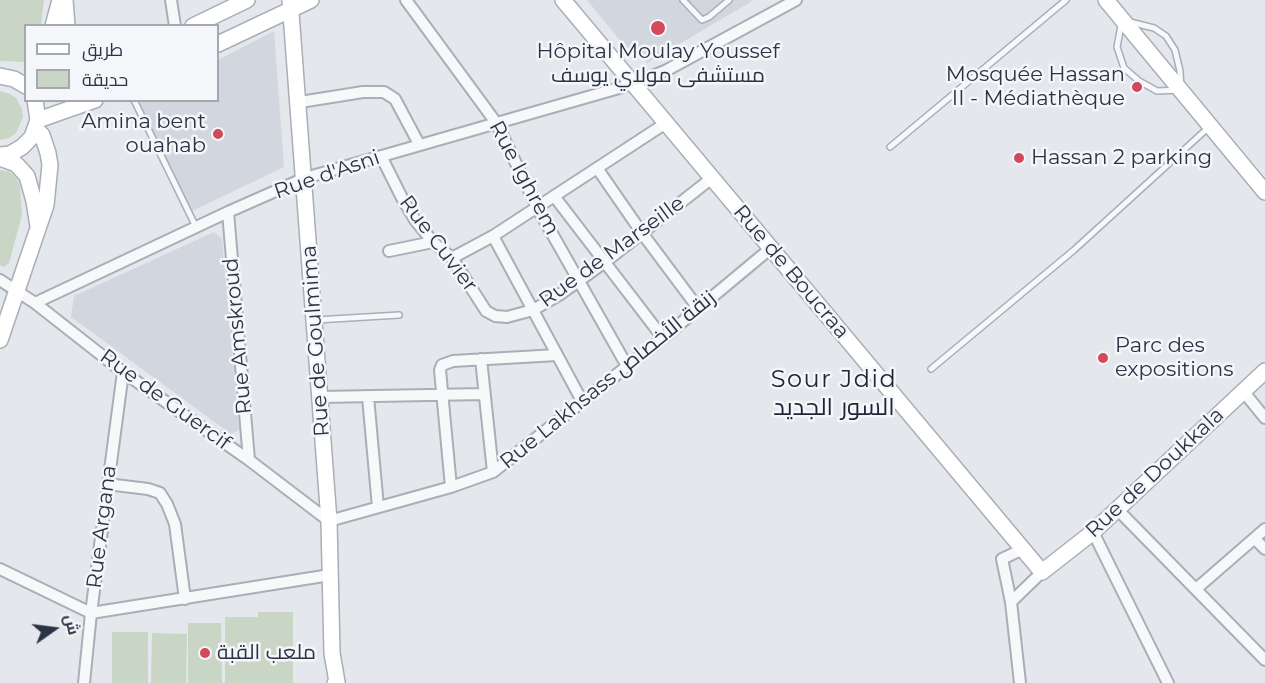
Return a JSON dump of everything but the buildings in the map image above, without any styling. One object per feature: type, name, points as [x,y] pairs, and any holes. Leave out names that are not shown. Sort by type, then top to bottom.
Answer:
[{"type":"street","points":[[54,24],[63,0]]},
{"type":"street","points":[[63,0],[67,24]]},
{"type":"street","points":[[171,0],[175,24]]},
{"type":"street","points":[[197,24],[247,0]]},
{"type":"street","points":[[219,43],[291,5],[311,0]]},
{"type":"street","name":"Rue Ighrem","points":[[406,0],[497,124],[537,207],[627,366]]},
{"type":"street","name":"Rue de Boucraa","points":[[563,0],[1042,572]]},
{"type":"street","name":"Rue d'Asni","points":[[35,303],[305,178],[633,84],[667,70],[796,0]]},
{"type":"street","points":[[1106,0],[1265,192]]},
{"type":"street","name":"Rue de Goulmima","points":[[291,5],[300,102],[329,521],[332,653],[336,682]]},
{"type":"street","points":[[0,76],[14,79],[24,85]]},
{"type":"street","points":[[300,102],[363,92],[384,92],[395,99],[419,144]]},
{"type":"street","points":[[0,340],[46,205],[50,165],[37,124],[35,102]]},
{"type":"street","points":[[0,157],[10,154],[27,143],[37,124],[90,102]]},
{"type":"street","points":[[452,258],[493,236],[666,123]]},
{"type":"street","name":"Rue Cuvier","points":[[381,156],[415,220],[433,242],[452,258],[486,311],[495,316],[507,317]]},
{"type":"street","points":[[0,157],[16,164],[27,176],[38,226]]},
{"type":"street","points":[[597,168],[698,308]]},
{"type":"street","name":"Rue de Marseille","points":[[507,317],[533,310],[580,280],[712,178]]},
{"type":"street","points":[[554,196],[663,338]]},
{"type":"street","name":"Rue Amskroud","points":[[228,212],[249,460]]},
{"type":"street","points":[[493,236],[582,401]]},
{"type":"street","points":[[389,251],[433,242]]},
{"type":"street","name":"Rue Lakhsass زنقة الأخصاص","points":[[329,521],[451,487],[493,472],[663,338],[771,248]]},
{"type":"street","name":"Rue de Guercif","points":[[0,280],[35,303],[123,372],[249,460],[329,521]]},
{"type":"street","points":[[451,487],[440,370],[445,362],[557,355]]},
{"type":"street","points":[[481,359],[493,472]]},
{"type":"street","name":"Rue de Doukkala","points":[[1042,572],[1093,532],[1265,371]]},
{"type":"street","name":"Rue Argana","points":[[84,683],[107,484],[123,372]]},
{"type":"street","points":[[1243,391],[1265,418]]},
{"type":"street","points":[[320,398],[484,394]]},
{"type":"street","points":[[368,397],[378,507]]},
{"type":"street","points":[[107,484],[148,489],[160,493],[175,524],[186,599]]},
{"type":"street","points":[[1117,509],[1265,660]]},
{"type":"street","points":[[1196,590],[1265,529]]},
{"type":"street","points":[[1093,532],[1168,683]]},
{"type":"street","points":[[1255,539],[1265,549]]},
{"type":"street","points":[[1020,683],[1011,602],[1002,559],[1023,549]]},
{"type":"street","points":[[0,569],[91,613],[330,575]]},
{"type":"street","points":[[1011,602],[1042,572]]},
{"type":"lane","points":[[683,0],[702,20],[729,0]]},
{"type":"lane","points":[[890,147],[1066,0]]},
{"type":"lane","points":[[1122,20],[1154,28],[1166,36],[1175,50],[1180,71],[1180,90],[1157,91],[1139,81],[1124,68],[1117,47],[1122,20]]},
{"type":"lane","points":[[135,102],[196,227]]},
{"type":"lane","points":[[931,369],[1074,250],[1210,126]]},
{"type":"lane","points":[[315,320],[399,315]]},
{"type":"shaded area","name":"Hôpital Moulay Youssef مستشفى مولاي يوسف","points":[[587,0],[754,0],[647,63],[641,56],[636,60]]},
{"type":"shaded area","name":"Amina bent ouahab","points":[[274,31],[284,167],[192,211],[139,102],[219,102],[219,59]]},
{"type":"shaded area","points":[[214,232],[222,239],[239,430],[231,434],[71,317],[74,296]]},
{"type":"green space","points":[[0,0],[44,0],[41,24],[24,24],[24,62],[0,61]]},
{"type":"green space","points":[[0,91],[16,98],[22,109],[23,117],[16,133],[0,140]]},
{"type":"green space","points":[[0,170],[10,172],[17,179],[20,186],[22,215],[9,263],[4,267],[0,265]]},
{"type":"green space","points":[[258,612],[293,612],[293,683],[225,683],[225,617],[258,617]]},
{"type":"green space","name":"ملعب القبة","points":[[188,623],[221,623],[222,683],[188,683]]},
{"type":"green space","points":[[112,632],[148,632],[148,683],[112,683]]},
{"type":"green space","points":[[152,633],[187,634],[186,683],[151,683]]},
{"type":"place","name":"Hôpital Moulay Youssef مستشفى مولاي يوسف","points":[[658,28]]},
{"type":"place","name":"Mosquée Hassan II - Médiathèque","points":[[1137,87]]},
{"type":"place","name":"Amina bent ouahab","points":[[218,134]]},
{"type":"place","name":"Hassan 2 parking","points":[[1019,158]]},
{"type":"place","name":"Parc des expositions","points":[[1103,358]]},
{"type":"place","name":"ملعب القبة","points":[[205,653]]},
{"type":"district","name":"Sour Jdid السور الجديد","points":[[834,394]]}]
